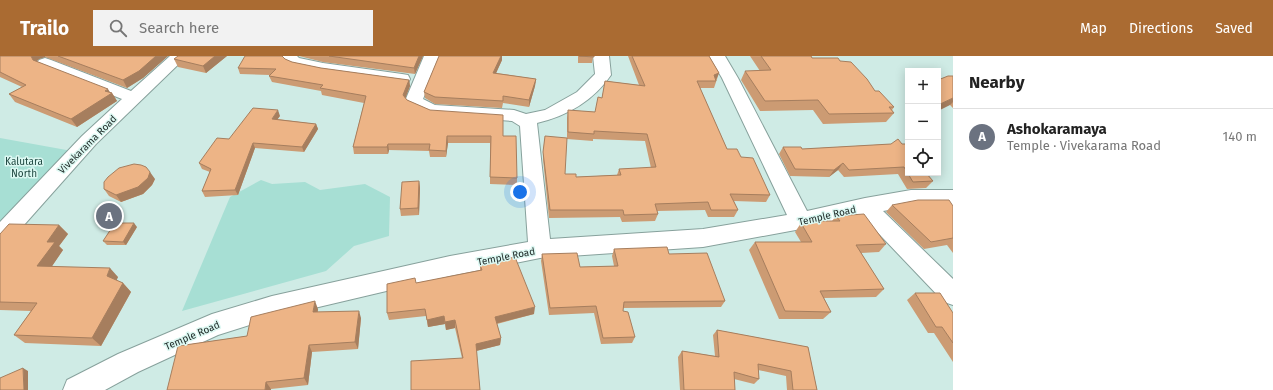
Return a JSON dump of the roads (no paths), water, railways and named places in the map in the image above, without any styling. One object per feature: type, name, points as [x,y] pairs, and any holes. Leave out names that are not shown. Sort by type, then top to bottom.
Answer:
[{"type":"street","name":"Vivekarama Road","points":[[0,237],[89,140],[179,56]]},
{"type":"street","points":[[288,56],[294,62],[323,68],[423,82]]},
{"type":"street","points":[[432,56],[423,82],[414,101],[431,110],[514,116],[525,120],[529,125],[540,249]]},
{"type":"street","points":[[525,120],[551,114],[584,96],[603,75],[601,56]]},
{"type":"street","points":[[717,56],[730,78],[802,221]]},
{"type":"street","points":[[45,63],[134,98]]},
{"type":"street","name":"Temple Road","points":[[77,390],[128,363],[212,325],[272,307],[450,266],[540,249],[703,238],[802,221],[864,206],[911,198],[953,198]]},
{"type":"street","points":[[864,206],[953,295]]},
{"type":"place","name":"Ashokaramaya","points":[[109,216]]},
{"type":"park label","name":"Kalutara North","points":[[24,166]]}]
